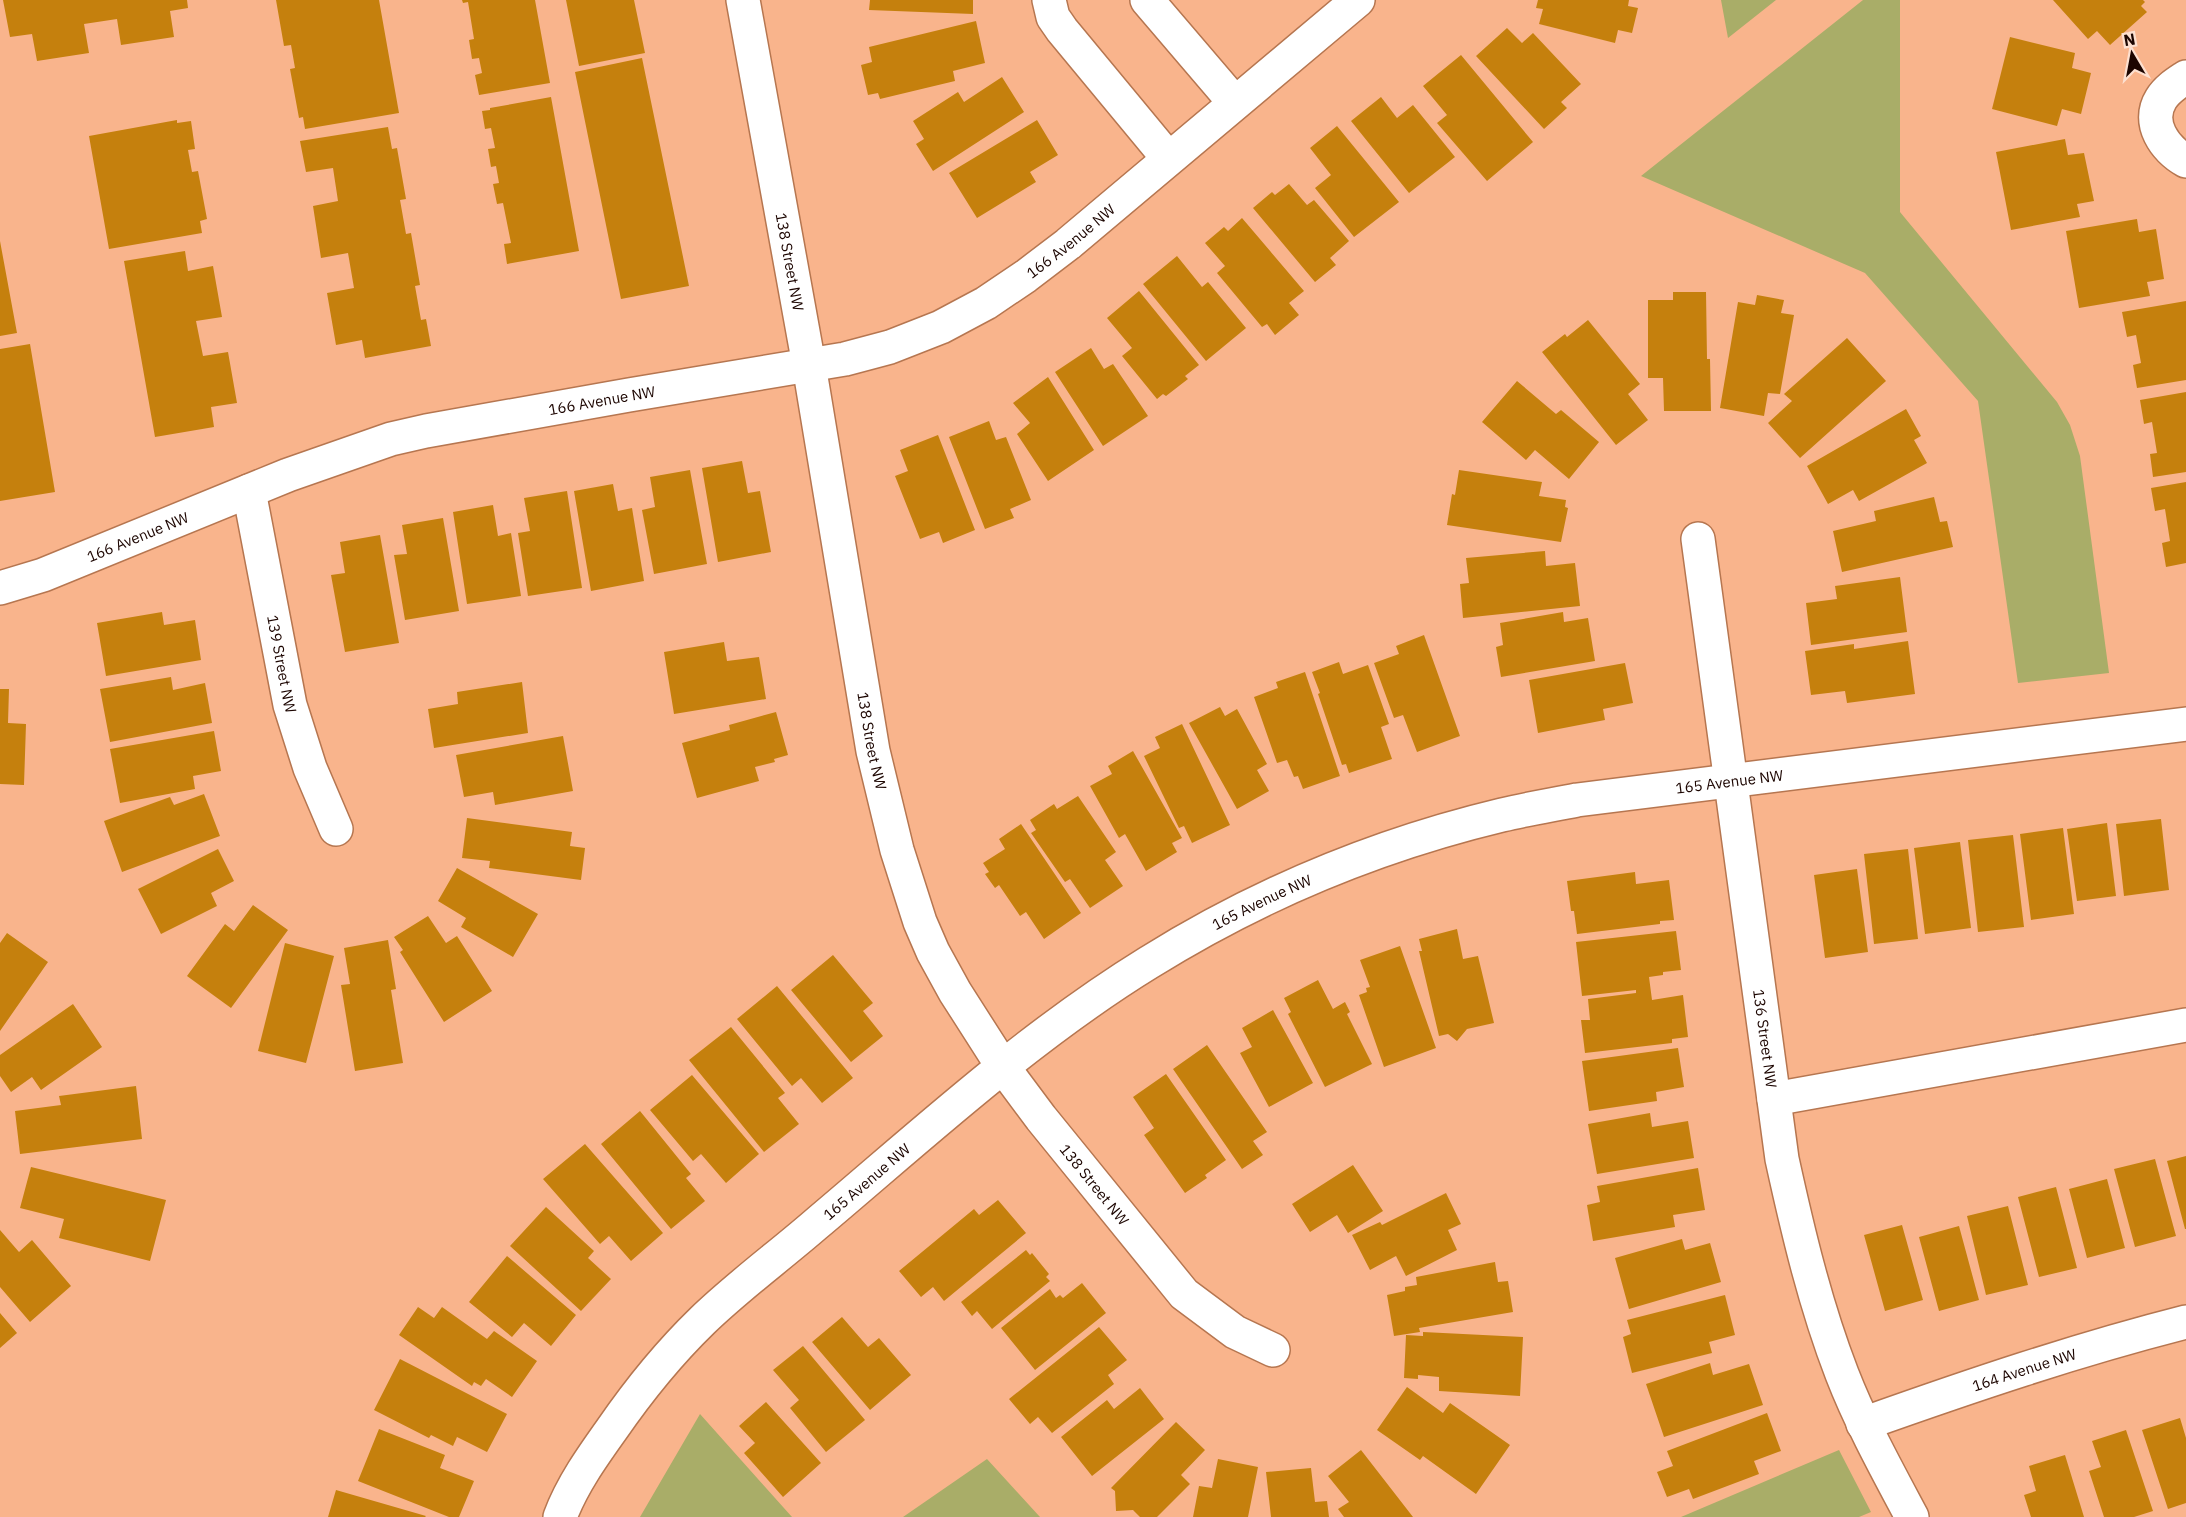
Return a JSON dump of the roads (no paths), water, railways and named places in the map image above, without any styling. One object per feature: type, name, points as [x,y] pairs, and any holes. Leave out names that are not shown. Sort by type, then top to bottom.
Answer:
[{"type":"street","name":"138 Street NW","points":[[743,0],[873,751],[910,894],[933,952],[955,992],[1003,1067],[1041,1118],[1184,1294],[1235,1332],[1273,1350]]},
{"type":"street","points":[[1049,0],[1053,17],[1062,30],[1168,158]]},
{"type":"street","points":[[1147,0],[1235,103]]},
{"type":"street","name":"166 Avenue NW","points":[[0,588],[53,570],[351,452],[391,439],[426,431],[846,359],[890,347],[941,327],[986,303],[1068,244],[1358,0]]},
{"type":"street","points":[[2186,77],[2170,88],[2160,100],[2156,111],[2156,126],[2162,138],[2173,152],[2186,161]]},
{"type":"street","name":"139 Street NW","points":[[249,491],[290,705],[310,768],[336,829]]},
{"type":"street","name":"136 Street NW","points":[[1698,539],[1782,1159],[1800,1242],[1842,1373],[1863,1424],[1912,1517]]},
{"type":"street","name":"165 Avenue NW","points":[[560,1517],[569,1494],[644,1383],[703,1320],[1003,1067],[1080,1008],[1147,963],[1287,888],[1346,863],[1421,837],[1502,814],[1577,800],[2186,724]]},
{"type":"street","points":[[1774,1099],[2186,1025]]},
{"type":"street","name":"164 Avenue NW","points":[[1863,1424],[2014,1371],[2186,1322]]}]
